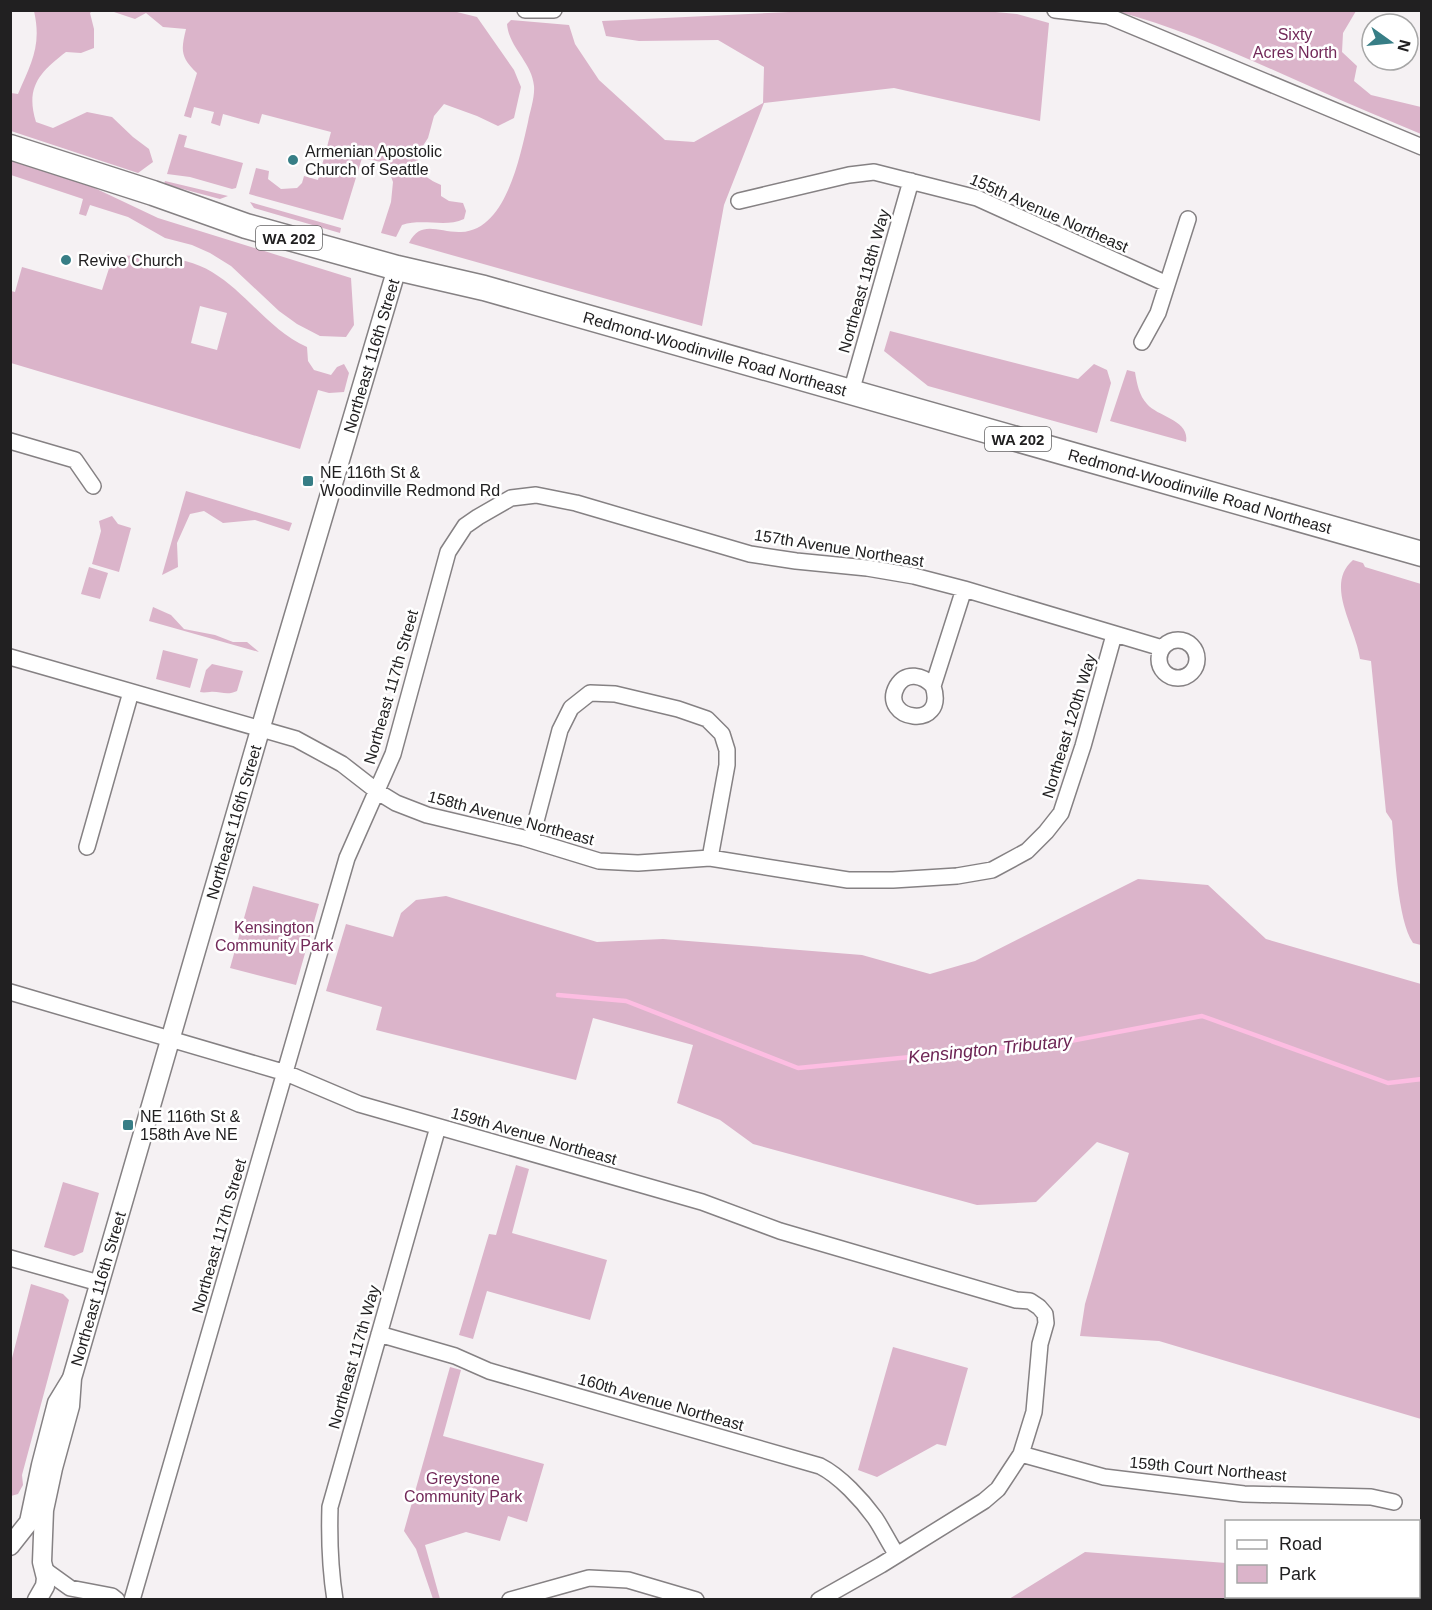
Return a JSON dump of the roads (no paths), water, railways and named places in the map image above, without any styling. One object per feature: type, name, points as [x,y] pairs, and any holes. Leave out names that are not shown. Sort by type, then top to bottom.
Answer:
[{"type":"main road","name":"Redmond-Woodinville Road Northeast","points":[[10,147],[163,196],[221,218],[397,268],[484,288],[1422,554]]},
{"type":"street","points":[[525,10],[554,10]]},
{"type":"street","points":[[1055,10],[1108,16],[1422,147]]},
{"type":"street","name":"155th Avenue Northeast","points":[[739,201],[849,175],[874,172],[977,198],[1167,284]]},
{"type":"street","name":"Northeast 118th Way","points":[[851,392],[911,181]]},
{"type":"street","points":[[1142,342],[1158,313],[1188,219]]},
{"type":"street","name":"Northeast 116th Street","points":[[37,1599],[45,1586],[44,1510],[70,1406],[72,1378],[260,729],[397,268]]},
{"type":"street","points":[[10,441],[75,460],[93,486]]},
{"type":"street","name":"157th Avenue Northeast","points":[[478,517],[511,498],[536,495],[576,503],[750,554],[914,576],[1114,635],[1138,639],[1162,648]]},
{"type":"street","name":"Northeast 117th Street","points":[[132,1599],[347,858],[393,754],[448,552],[465,526],[478,517]]},
{"type":"street","points":[[933,686],[964,589]]},
{"type":"street","name":"Northeast 120th Way","points":[[1027,851],[1061,813],[1083,746],[1114,635]]},
{"type":"street","name":"158th Avenue Northeast","points":[[10,657],[296,739],[342,764],[378,792],[427,815],[531,840],[599,861],[638,863],[710,858],[848,880],[893,880],[957,876],[992,870],[1027,851]]},
{"type":"street","points":[[87,848],[131,692]]},
{"type":"street","points":[[531,840],[560,730],[571,708],[590,693],[615,694],[678,709],[707,719],[722,734],[727,750],[727,765],[710,858]]},
{"type":"street","name":"159th Avenue Northeast","points":[[10,992],[286,1073],[359,1104],[702,1202],[780,1231],[1016,1300],[1030,1301],[1045,1314],[1046,1323],[1040,1344],[1034,1412],[1021,1454]]},
{"type":"street","name":"Northeast 117th Way","points":[[335,1599],[330,1562],[330,1507],[438,1127]]},
{"type":"street","points":[[10,1258],[99,1283]]},
{"type":"street","name":"160th Avenue Northeast","points":[[379,1334],[455,1356],[489,1371],[820,1466],[837,1476],[865,1506],[897,1555]]},
{"type":"street","name":"Northeast 116th Street","points":[[10,1546],[29,1522],[57,1403],[72,1378]]},
{"type":"street","points":[[819,1599],[897,1555],[984,1501],[998,1489],[1021,1454]]},
{"type":"street","name":"159th Court Northeast","points":[[1021,1454],[1116,1478],[1244,1494],[1371,1497],[1394,1502]]},
{"type":"street","points":[[10,1546],[28,1549],[70,1588],[117,1599]]},
{"type":"street","points":[[513,1599],[589,1578],[628,1580],[696,1599]]},
{"type":"waterway","name":"Kensington Tributary","points":[[558,995],[626,1001],[798,1068],[1065,1042],[1202,1016],[1388,1083],[1422,1079]]},
{"type":"place","name":"Armenian Apostolic Church of Seattle","points":[[293,160]]},
{"type":"place","name":"Revive Church","points":[[66,260]]},
{"type":"place","name":"NE 116th St & Woodinville Redmond Rd","points":[[308,481]]},
{"type":"place","name":"NE 116th St & 158th Ave NE","points":[[128,1125]]},
{"type":"park label","name":"Sixty Acres North","points":[[1295,43]]},
{"type":"park label","name":"Kensington Community Park","points":[[274,936]]},
{"type":"park label","name":"Greystone Community Park","points":[[463,1487]]}]
